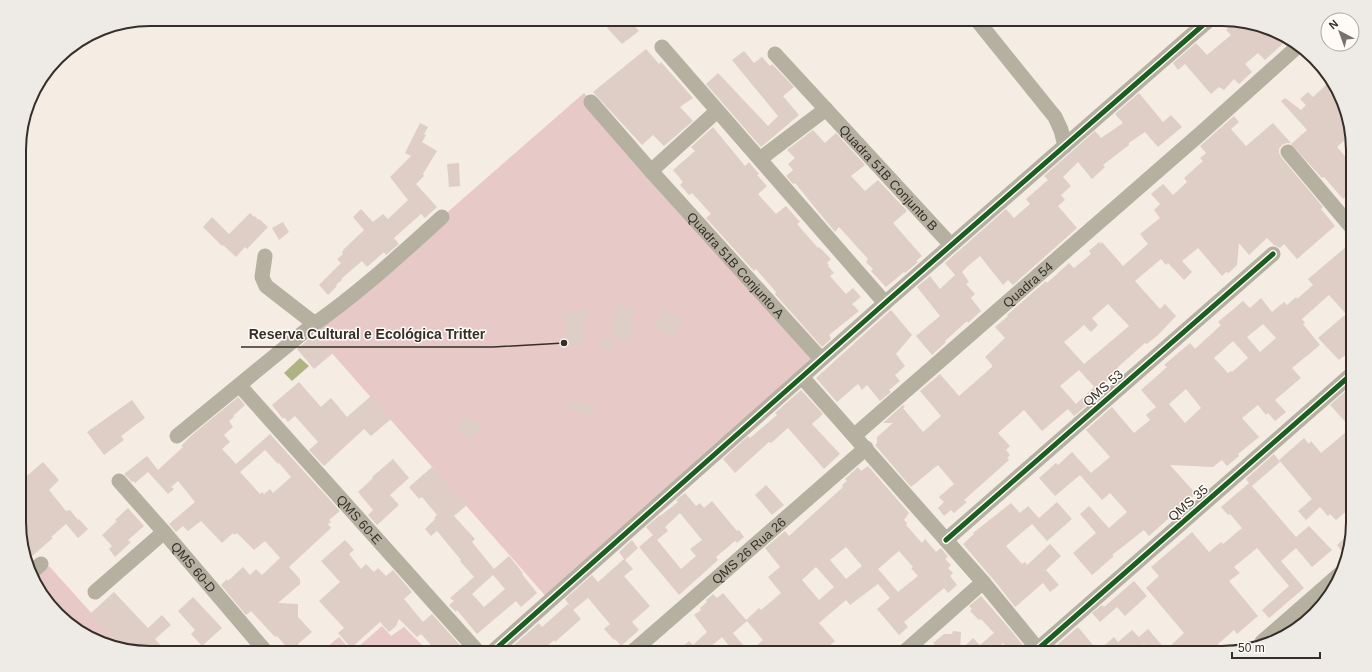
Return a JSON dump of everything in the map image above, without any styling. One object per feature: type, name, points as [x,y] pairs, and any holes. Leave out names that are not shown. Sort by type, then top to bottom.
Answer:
[{"type":"street","points":[[982,26],[1055,117],[1061,130],[1065,146]]},
{"type":"street","points":[[499,646],[821,359],[1202,26]]},
{"type":"street","points":[[662,47],[885,303]]},
{"type":"street","name":"Quadra 54","points":[[855,435],[1200,134],[1294,50]]},
{"type":"street","name":"Quadra 51B Conjunto B","points":[[776,54],[951,245]]},
{"type":"street","name":"Quadra 51B Conjunto A","points":[[591,102],[651,171],[821,359]]},
{"type":"street","points":[[760,159],[826,109]]},
{"type":"street","points":[[651,171],[718,111]]},
{"type":"street","points":[[1288,152],[1346,221]]},
{"type":"street","points":[[177,436],[315,324],[337,308],[442,217]]},
{"type":"street","name":"QMS 53","points":[[946,540],[1273,254]]},
{"type":"street","points":[[265,256],[262,277],[266,286],[315,324]]},
{"type":"street","points":[[802,377],[855,435],[983,582],[1035,646]]},
{"type":"street","name":"QMS 35","points":[[1045,646],[1346,379]]},
{"type":"street","name":"QMS 60-E","points":[[240,386],[473,646]]},
{"type":"street","name":"QMS 26 Rua 26","points":[[639,646],[866,448]]},
{"type":"street","name":"QMS 60-D","points":[[119,481],[261,646]]},
{"type":"street","points":[[95,592],[164,532]]},
{"type":"street","points":[[911,646],[983,582]]},
{"type":"street","points":[[1268,636],[1330,583]]},
{"type":"shaded area","points":[[584,93],[819,359],[549,600],[309,327],[442,217]]},
{"type":"shaded area","points":[[300,358],[309,366],[292,381],[284,373]]},
{"type":"shaded area","points":[[49,566],[117,642],[103,637],[81,625],[62,610],[39,576]]},
{"type":"shaded area","points":[[382,626],[391,636],[404,627],[422,645],[421,646],[359,646]]},
{"type":"shaded area","points":[[339,637],[347,646],[328,646]]},
{"type":"building","points":[[609,26],[634,26],[639,31],[622,44],[607,28]]},
{"type":"building","points":[[1227,26],[1254,30],[1284,43],[1265,60],[1258,53],[1245,64],[1252,72],[1239,84],[1234,79],[1224,90],[1219,87],[1211,94],[1185,64],[1178,70],[1173,63],[1196,43],[1207,55],[1231,35],[1226,30],[1228,28]]},
{"type":"building","points":[[646,49],[659,64],[661,62],[693,98],[680,107],[693,121],[664,146],[653,135],[642,145],[593,92]]},
{"type":"building","points":[[744,51],[754,63],[762,57],[770,66],[772,64],[794,87],[783,96],[799,115],[761,147],[706,84],[718,73],[768,126],[778,116],[732,60]]},
{"type":"building","points":[[1326,84],[1337,103],[1342,118],[1345,139],[1337,147],[1346,157],[1346,196],[1343,199],[1324,177],[1322,178],[1291,144],[1307,130],[1281,101],[1285,98],[1301,110],[1306,105],[1300,99],[1308,92],[1313,97]]},
{"type":"building","points":[[1139,93],[1163,122],[1171,115],[1182,127],[1158,147],[1145,132],[1129,143],[1129,145],[1103,165],[1105,167],[1092,179],[1078,162],[1063,177],[1071,186],[1061,195],[1065,200],[1058,206],[1077,228],[1013,285],[1008,280],[1003,285],[980,256],[968,266],[962,272],[969,282],[966,284],[975,294],[971,298],[981,311],[968,323],[967,321],[932,355],[916,336],[940,316],[917,287],[930,276],[940,289],[955,275],[945,263],[1006,209],[1014,218],[1030,204],[1026,199],[1048,180],[1044,176],[1095,131],[1101,138],[1123,123],[1115,114]]},
{"type":"building","points":[[1234,116],[1239,122],[1231,129],[1246,146],[1273,123],[1291,143],[1282,145],[1279,149],[1281,157],[1323,207],[1321,209],[1335,226],[1297,259],[1284,244],[1280,248],[1274,245],[1267,238],[1249,255],[1239,243],[1237,265],[1229,273],[1226,272],[1222,276],[1198,248],[1182,261],[1192,272],[1184,280],[1168,263],[1166,265],[1161,259],[1135,281],[1160,309],[1165,304],[1176,316],[1158,335],[1147,344],[1145,343],[1118,367],[1110,375],[1112,377],[1097,390],[1100,394],[1074,416],[1068,409],[1042,431],[1024,410],[998,433],[1010,446],[1006,450],[1010,455],[1007,458],[1009,460],[964,500],[967,502],[954,513],[951,510],[944,516],[938,508],[944,502],[939,497],[954,484],[938,465],[911,487],[875,445],[877,443],[877,437],[893,423],[883,423],[903,405],[905,407],[903,408],[923,432],[941,416],[920,391],[940,374],[959,396],[992,367],[985,357],[1005,338],[995,327],[1046,281],[1047,283],[1069,263],[1074,268],[1091,254],[1089,251],[1099,242],[1101,244],[1102,242],[1123,266],[1148,244],[1140,234],[1160,218],[1154,210],[1160,204],[1151,194],[1163,184],[1173,195],[1187,182],[1184,178],[1203,161],[1200,158],[1206,153],[1200,146]],"holes":[[[1108,304],[1129,326],[1084,364],[1064,342],[1084,325],[1091,332],[1098,325],[1092,318]],[[1079,370],[1097,390],[1094,387],[1076,404],[1060,386]]]},
{"type":"building","points":[[420,123],[428,127],[422,142],[437,151],[423,174],[424,176],[416,184],[437,207],[425,218],[421,214],[394,238],[399,244],[386,255],[384,252],[367,267],[362,261],[341,279],[342,280],[328,295],[319,285],[341,263],[337,259],[343,254],[342,252],[344,249],[364,230],[353,217],[361,209],[373,222],[383,214],[388,219],[408,200],[390,177],[411,156],[405,153]]},
{"type":"building","points":[[713,127],[745,166],[749,162],[759,174],[757,175],[767,186],[758,194],[776,214],[786,206],[800,222],[797,224],[818,248],[819,247],[831,259],[827,263],[834,273],[830,276],[846,294],[853,288],[861,297],[852,304],[859,311],[829,335],[831,339],[822,347],[775,294],[776,292],[756,269],[754,271],[706,218],[711,214],[692,193],[689,195],[680,185],[683,182],[673,170],[695,151],[691,147]]},
{"type":"building","points":[[813,130],[825,143],[836,133],[865,165],[851,176],[865,191],[878,180],[907,211],[893,223],[922,256],[916,261],[918,262],[886,287],[871,271],[873,269],[866,262],[868,259],[839,227],[835,232],[795,183],[793,184],[786,176],[793,170],[788,164],[795,158],[787,150]]},
{"type":"building","points":[[459,163],[460,186],[449,187],[447,164]]},
{"type":"building","points":[[250,213],[268,227],[247,249],[245,247],[236,257],[223,245],[222,246],[203,227],[212,217],[229,234]]},
{"type":"building","points":[[283,222],[289,232],[279,240],[272,228]]},
{"type":"building","points":[[1346,247],[1346,314],[1329,295],[1302,319],[1305,323],[1303,324],[1320,345],[1292,368],[1301,378],[1275,400],[1286,412],[1275,421],[1268,413],[1266,415],[1258,405],[1242,418],[1259,437],[1238,454],[1239,456],[1227,466],[1222,460],[1213,467],[1170,465],[1196,494],[1149,536],[1144,530],[1112,555],[1114,556],[1092,575],[1073,553],[1096,533],[1080,514],[1089,506],[1109,528],[1127,512],[1110,493],[1102,500],[1080,475],[1055,496],[1039,478],[1056,463],[1058,465],[1072,452],[1091,473],[1110,457],[1086,430],[1112,407],[1134,433],[1150,420],[1146,415],[1156,407],[1141,390],[1167,367],[1164,365],[1190,343],[1195,349],[1221,325],[1218,322],[1243,301],[1250,308],[1261,298],[1272,312],[1284,302],[1287,305],[1296,297],[1297,299],[1313,285],[1308,279]],"holes":[[[1263,324],[1276,338],[1260,352],[1247,337]],[[1233,341],[1248,358],[1232,372],[1231,371],[1228,373],[1214,358]],[[1186,389],[1201,408],[1185,423],[1169,404]]]},
{"type":"building","points":[[618,305],[636,309],[629,341],[610,336]]},
{"type":"building","points":[[586,308],[589,319],[581,321],[586,343],[569,347],[563,312]]},
{"type":"building","points":[[663,309],[683,318],[674,337],[654,328]]},
{"type":"building","points":[[891,310],[912,335],[896,354],[905,366],[895,375],[900,381],[889,390],[891,392],[880,401],[867,385],[862,390],[858,384],[837,402],[816,378]]},
{"type":"building","points":[[1346,314],[1346,354],[1339,360],[1318,338]]},
{"type":"building","points":[[316,333],[333,353],[314,369],[297,349]]},
{"type":"building","points":[[602,337],[615,340],[611,352],[598,348]]},
{"type":"building","points":[[299,382],[321,407],[331,398],[347,417],[371,396],[391,419],[371,436],[364,429],[324,466],[309,450],[318,442],[295,416],[288,422],[284,417],[283,419],[272,405]]},
{"type":"building","points":[[801,390],[823,414],[812,424],[840,454],[824,469],[788,428],[771,443],[769,442],[735,473],[723,459],[748,436],[750,438],[777,415],[775,413]]},
{"type":"building","points":[[1346,391],[1346,423],[1330,405]]},
{"type":"building","points":[[238,397],[245,405],[229,421],[233,427],[224,435],[230,442],[222,449],[236,464],[270,434],[340,511],[329,520],[331,522],[328,524],[331,528],[289,567],[300,579],[300,584],[278,603],[298,604],[298,617],[312,632],[298,644],[300,646],[286,646],[277,636],[275,637],[251,611],[246,615],[221,585],[227,579],[228,581],[243,567],[250,575],[256,569],[262,575],[280,558],[265,541],[254,550],[237,533],[234,535],[233,533],[222,543],[201,521],[188,531],[183,526],[176,532],[169,524],[195,502],[178,481],[171,487],[174,489],[168,494],[148,472],[135,483],[124,474],[147,456],[158,470],[183,447],[181,446],[193,434]],"holes":[[[265,450],[278,464],[279,463],[291,477],[273,493],[270,489],[264,494],[262,492],[260,494],[240,472]]]},
{"type":"building","points":[[132,400],[145,418],[121,436],[124,440],[104,455],[87,432]]},
{"type":"building","points":[[569,400],[586,406],[587,403],[596,407],[591,417],[566,407]]},
{"type":"building","points":[[465,415],[482,426],[471,440],[455,429]]},
{"type":"building","points":[[1346,432],[1346,512],[1336,520],[1330,514],[1328,516],[1320,507],[1306,520],[1298,511],[1312,499],[1279,460],[1304,438],[1309,444],[1311,441],[1321,453]]},
{"type":"building","points":[[1274,454],[1280,462],[1252,486],[1296,537],[1309,526],[1332,550],[1312,567],[1296,548],[1281,561],[1304,588],[1269,618],[1262,610],[1289,586],[1257,548],[1234,567],[1240,573],[1229,581],[1258,616],[1237,634],[1234,630],[1218,644],[1220,646],[1170,646],[1184,633],[1146,588],[1159,576],[1151,567],[1192,532],[1209,552],[1221,542],[1223,544],[1242,528],[1230,514],[1228,515],[1221,507],[1249,483],[1246,479]]},
{"type":"building","points":[[393,459],[409,478],[390,495],[399,505],[377,525],[368,515],[373,510],[358,492],[373,478],[372,477]]},
{"type":"building","points":[[43,462],[59,480],[49,490],[66,511],[70,510],[88,529],[78,538],[66,524],[51,537],[53,538],[32,556],[30,556],[26,522],[26,477]]},
{"type":"building","points":[[868,466],[909,513],[904,520],[907,523],[906,525],[922,543],[925,539],[936,552],[941,548],[948,557],[945,559],[951,565],[948,568],[953,573],[950,576],[957,585],[948,593],[944,588],[904,622],[908,627],[899,635],[877,609],[890,598],[878,584],[850,605],[846,600],[819,623],[835,641],[829,646],[756,646],[763,640],[747,621],[733,633],[744,646],[729,646],[722,637],[711,646],[684,646],[689,641],[693,645],[707,632],[694,615],[701,610],[700,608],[707,602],[706,600],[713,594],[717,598],[723,593],[746,620],[759,608],[761,610],[781,593],[768,577],[780,567],[765,548],[785,531],[789,536],[843,487],[842,485],[847,481],[845,479],[858,467],[861,471]],"holes":[[[846,547],[862,566],[846,579],[830,560]],[[899,551],[913,567],[911,568],[918,576],[898,592],[878,569]],[[816,567],[834,587],[819,600],[802,580]]]},
{"type":"building","points":[[432,467],[467,505],[454,516],[475,539],[472,542],[494,569],[509,556],[537,593],[521,607],[516,601],[477,634],[457,610],[456,612],[449,605],[454,601],[450,598],[474,577],[437,531],[431,536],[425,529],[437,515],[422,497],[419,499],[409,487]],"holes":[[[493,575],[505,589],[484,607],[472,594]]]},
{"type":"building","points":[[766,485],[784,505],[772,515],[755,495]]},
{"type":"building","points":[[685,493],[696,506],[700,503],[704,508],[712,501],[737,531],[739,530],[744,537],[737,543],[735,541],[716,557],[718,560],[679,595],[639,547],[653,535],[646,527],[678,502],[676,500]],"holes":[[[680,513],[702,540],[690,549],[696,556],[681,569],[657,540],[668,531],[665,527]]]},
{"type":"building","points":[[1057,502],[1072,519],[1047,541],[1032,524],[1006,546],[1022,564],[1025,562],[1027,565],[1050,544],[1061,556],[1046,570],[1059,585],[1050,592],[1043,583],[1015,607],[963,544],[974,534],[973,533],[1011,503],[1020,513],[1028,506],[1039,518]]},
{"type":"building","points":[[128,508],[144,526],[128,540],[131,542],[115,557],[109,549],[112,546],[102,535]]},
{"type":"building","points":[[1345,538],[1342,552],[1337,545]]},
{"type":"building","points":[[345,540],[354,550],[349,554],[361,569],[366,564],[374,572],[378,568],[386,576],[393,570],[412,592],[404,599],[423,622],[432,614],[461,646],[432,646],[421,634],[417,637],[399,619],[396,626],[389,632],[380,622],[353,646],[349,646],[338,633],[344,628],[319,601],[340,582],[321,561]]},
{"type":"building","points":[[632,540],[638,548],[625,560],[633,569],[624,576],[650,606],[632,622],[639,630],[621,646],[604,629],[610,624],[588,598],[573,610],[565,599],[592,575],[598,582],[624,559],[619,552]]},
{"type":"building","points":[[1134,581],[1147,596],[1125,616],[1117,607],[1100,622],[1092,613],[1102,605],[1104,607]]},
{"type":"building","points":[[114,592],[148,628],[162,615],[171,625],[155,639],[161,646],[134,645],[117,642],[91,613]]},
{"type":"building","points":[[981,596],[1023,646],[1005,646],[1003,643],[1000,646],[965,646],[973,638],[980,645],[994,633],[981,619],[979,620],[970,611],[972,609],[969,606]]},
{"type":"building","points":[[193,597],[222,628],[202,646],[191,634],[195,630],[178,611]]},
{"type":"building","points":[[568,604],[581,619],[555,642],[554,640],[548,646],[513,646],[539,623],[542,627]]},
{"type":"building","points":[[1078,627],[1094,646],[1056,646]]},
{"type":"building","points":[[1148,629],[1163,646],[1146,646],[1144,644],[1142,646],[1104,646],[1114,637],[1118,642],[1132,630],[1139,637]]},
{"type":"building","points":[[953,631],[961,632],[960,646],[936,646],[933,643],[944,634],[952,634]]},
{"type":"cycle path","points":[[499,646],[885,303],[1202,26]]},
{"type":"cycle path","points":[[946,540],[1273,254]]},
{"type":"cycle path","points":[[1041,646],[1346,379]]},
{"type":"place","name":"Reserva Cultural e Ecológica Tritter","points":[[564,343]]}]
